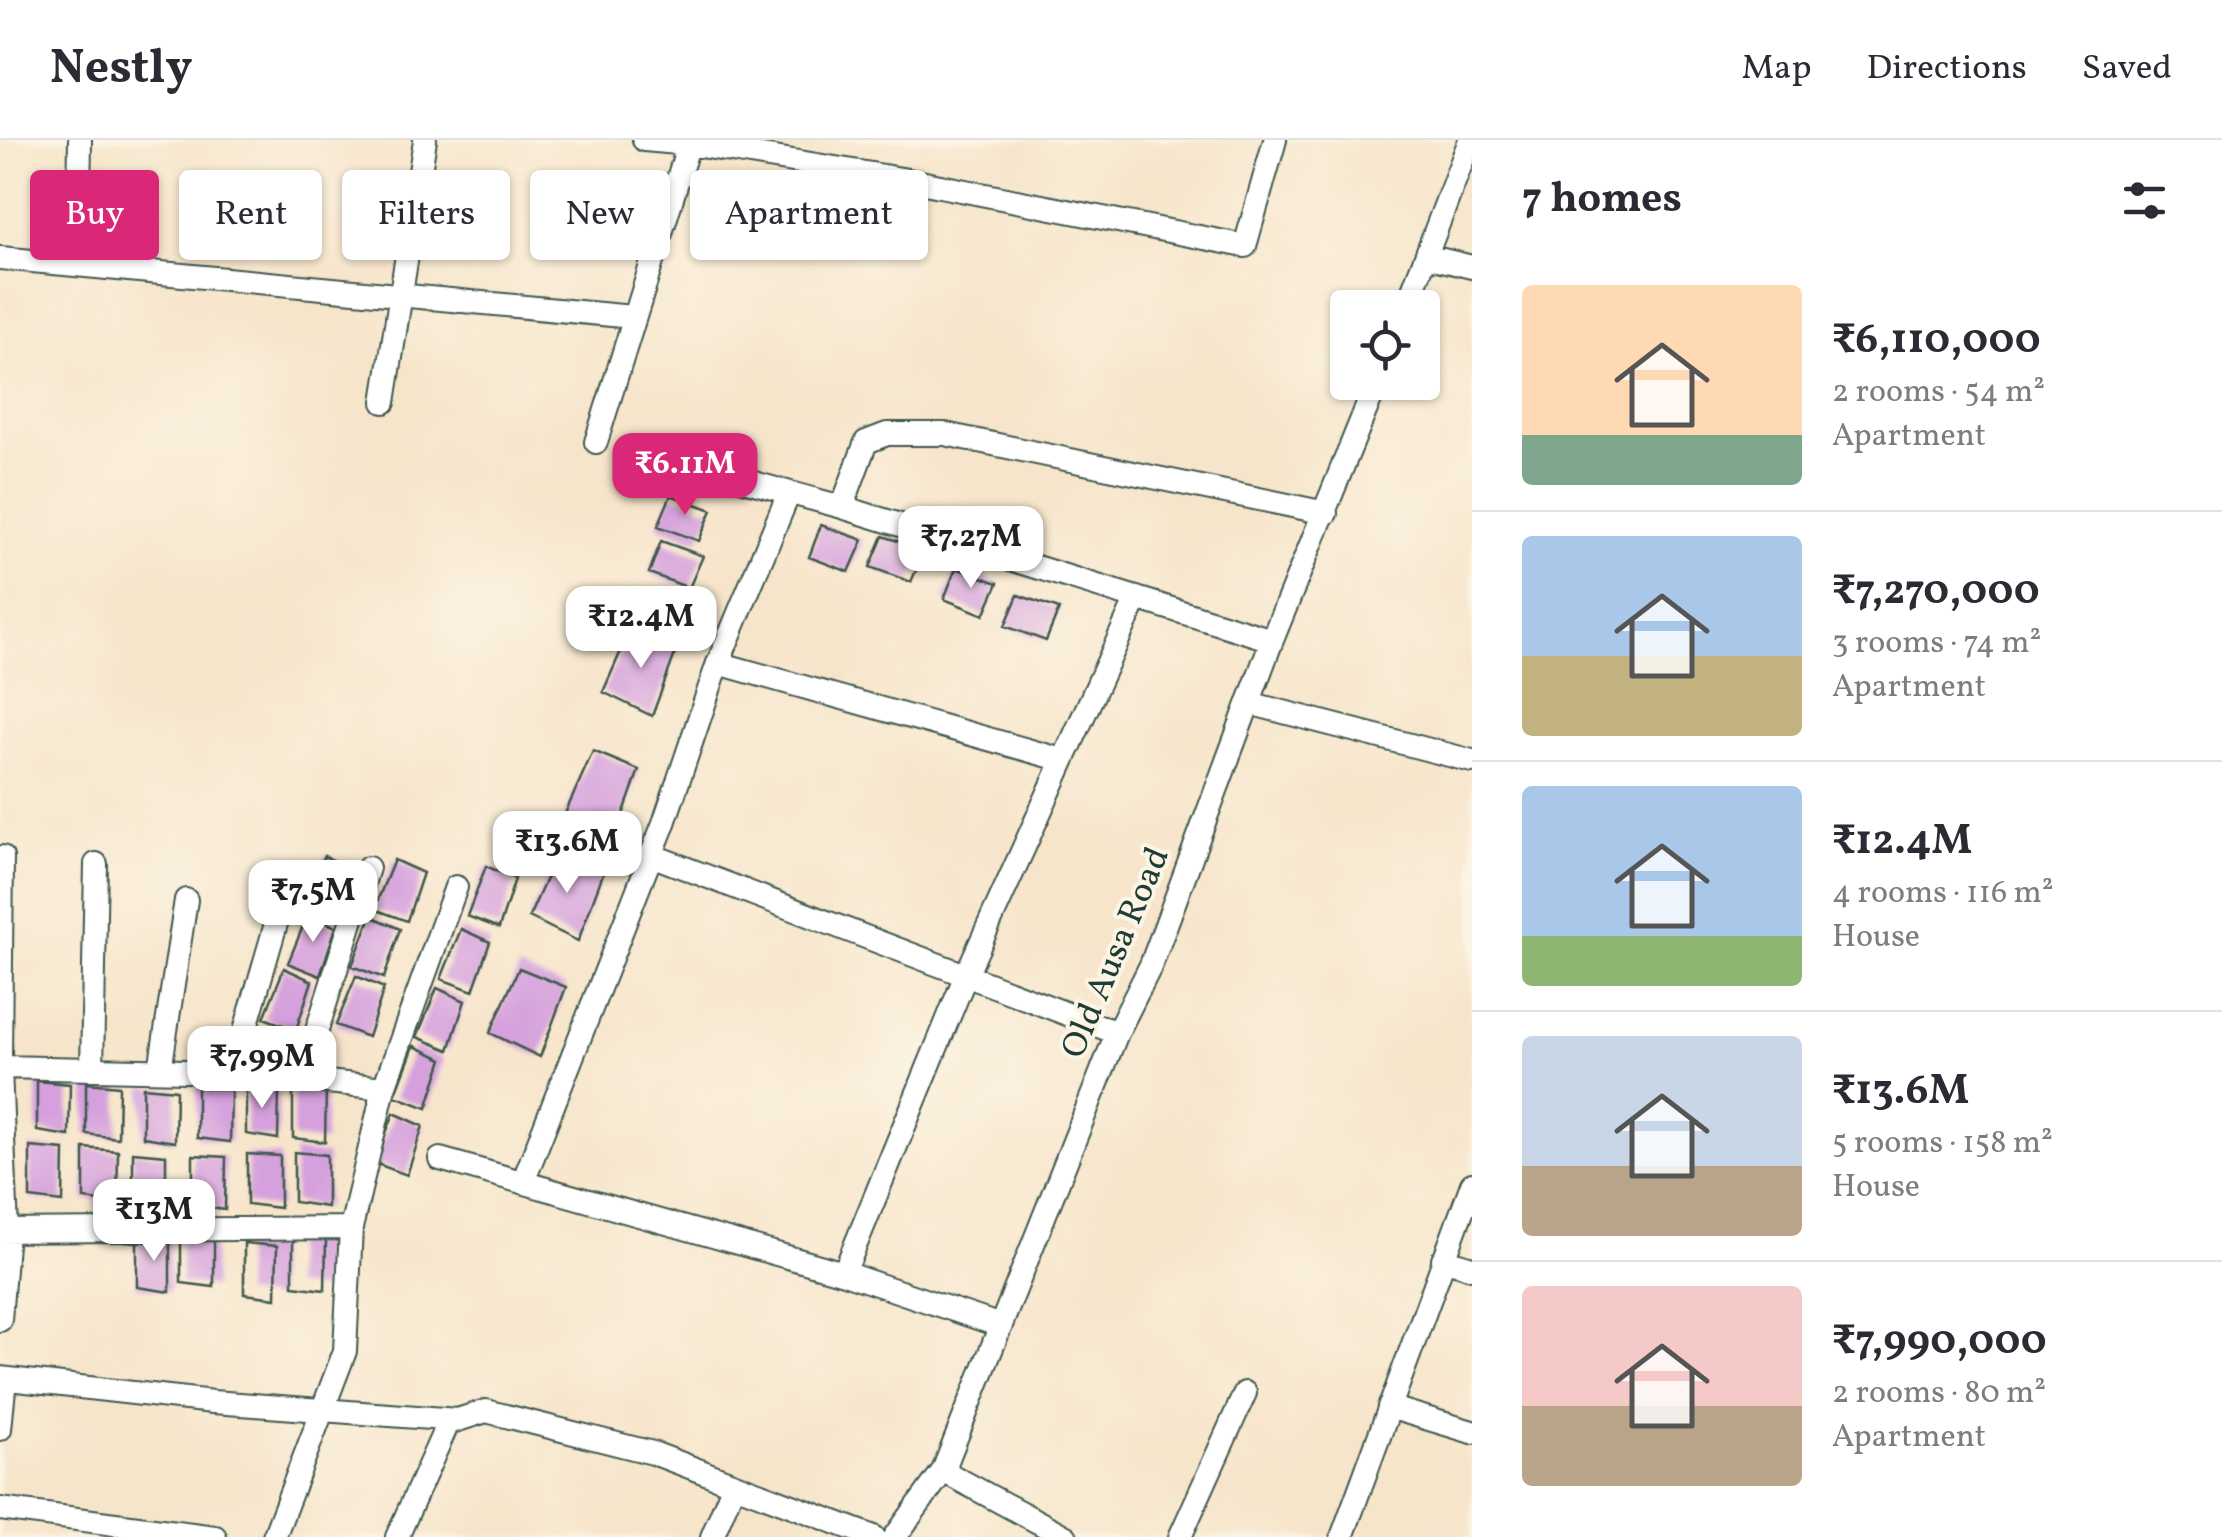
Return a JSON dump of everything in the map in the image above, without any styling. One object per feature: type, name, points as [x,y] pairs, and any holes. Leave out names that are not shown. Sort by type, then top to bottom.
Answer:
[{"type":"street","points":[[78,265],[80,140]]},
{"type":"street","points":[[384,402],[424,140]]},
{"type":"street","points":[[644,140],[690,142],[920,182],[1244,246],[1275,140]]},
{"type":"street","points":[[1413,290],[1470,140]]},
{"type":"street","points":[[596,442],[690,142]]},
{"type":"street","points":[[1426,256],[1472,267]]},
{"type":"street","points":[[0,258],[634,317]]},
{"type":"street","name":"Old Ausa Road","points":[[895,1537],[943,1471],[1117,1033],[1152,965],[1272,640],[1370,400]]},
{"type":"street","points":[[842,507],[866,442],[887,434],[945,434],[1326,514]]},
{"type":"street","points":[[725,475],[842,507],[1272,640]]},
{"type":"street","points":[[523,1182],[651,855],[718,663],[789,493]]},
{"type":"street","points":[[844,1273],[966,975],[1137,598]]},
{"type":"street","points":[[718,663],[1064,760]]},
{"type":"street","points":[[1249,703],[1471,756]]},
{"type":"street","points":[[651,855],[1117,1033]]},
{"type":"street","points":[[0,1320],[4,1231],[0,1065],[2,857]]},
{"type":"street","points":[[92,1069],[96,864]]},
{"type":"street","points":[[302,1078],[368,868]]},
{"type":"street","points":[[233,1072],[289,879]]},
{"type":"street","points":[[274,1537],[345,1351],[350,1228],[384,1088],[456,887]]},
{"type":"street","points":[[160,1070],[186,900]]},
{"type":"street","points":[[0,1065],[233,1072],[384,1088]]},
{"type":"street","points":[[440,1159],[844,1273],[1001,1326]]},
{"type":"street","points":[[1342,1537],[1472,1184]]},
{"type":"street","points":[[4,1231],[350,1228]]},
{"type":"street","points":[[1444,1259],[1472,1268]]},
{"type":"street","points":[[0,1430],[3,1378],[320,1411],[458,1420]]},
{"type":"street","points":[[1180,1537],[1246,1393]]},
{"type":"street","points":[[1389,1407],[1472,1432]]},
{"type":"street","points":[[398,1537],[448,1423],[486,1411],[653,1453],[874,1537]]},
{"type":"street","points":[[943,1471],[1066,1537]]},
{"type":"street","points":[[712,1537],[734,1484]]},
{"type":"street","points":[[0,1508],[215,1537]]},
{"type":"building","points":[[671,495],[712,510],[699,541],[658,526]]},
{"type":"building","points":[[821,525],[863,540],[849,572],[809,557]]},
{"type":"building","points":[[883,536],[925,550],[911,582],[870,567]]},
{"type":"building","points":[[661,541],[703,556],[689,588],[649,573]]},
{"type":"building","points":[[956,568],[998,583],[984,615],[944,599]]},
{"type":"building","points":[[1018,595],[1059,609],[1046,641],[1005,626]]},
{"type":"building","points":[[632,626],[678,646],[652,716],[603,692]]},
{"type":"building","points":[[593,751],[639,770],[614,840],[564,816]]},
{"type":"building","points":[[558,852],[604,871],[578,941],[529,917]]},
{"type":"building","points":[[324,856],[352,869],[336,918],[304,905]]},
{"type":"building","points":[[394,860],[423,873],[407,921],[374,909]]},
{"type":"building","points":[[486,866],[515,879],[499,928],[467,916]]},
{"type":"building","points":[[308,914],[336,927],[320,976],[288,963]]},
{"type":"building","points":[[371,916],[400,929],[384,978],[352,966]]},
{"type":"building","points":[[461,929],[490,942],[473,991],[441,979]]},
{"type":"building","points":[[284,968],[312,981],[296,1030],[264,1018]]},
{"type":"building","points":[[519,968],[566,987],[540,1057],[490,1033]]},
{"type":"building","points":[[356,976],[384,988],[368,1037],[336,1025]]},
{"type":"building","points":[[437,988],[465,1001],[449,1050],[417,1037]]},
{"type":"building","points":[[414,1046],[443,1059],[427,1108],[395,1096]]},
{"type":"building","points":[[37,1081],[70,1084],[69,1136],[37,1131]]},
{"type":"building","points":[[86,1083],[119,1086],[118,1138],[86,1134]]},
{"type":"building","points":[[246,1084],[279,1087],[278,1139],[246,1134]]},
{"type":"building","points":[[143,1087],[176,1090],[175,1142],[143,1137]]},
{"type":"building","points":[[197,1087],[231,1090],[230,1142],[197,1138]]},
{"type":"building","points":[[293,1087],[326,1090],[325,1142],[293,1138]]},
{"type":"building","points":[[394,1113],[423,1126],[407,1175],[374,1163]]},
{"type":"building","points":[[30,1147],[64,1150],[63,1202],[30,1198]]},
{"type":"building","points":[[84,1148],[118,1151],[117,1203],[84,1199]]},
{"type":"building","points":[[133,1152],[166,1155],[166,1207],[133,1202]]},
{"type":"building","points":[[294,1152],[327,1155],[327,1207],[294,1202]]},
{"type":"building","points":[[247,1154],[280,1156],[280,1208],[247,1204]]},
{"type":"building","points":[[193,1155],[226,1157],[225,1210],[193,1205]]},
{"type":"building","points":[[181,1233],[214,1236],[214,1287],[181,1283]]},
{"type":"building","points":[[293,1236],[326,1239],[325,1290],[293,1286]]},
{"type":"building","points":[[137,1237],[170,1240],[170,1292],[137,1287]]},
{"type":"building","points":[[244,1243],[277,1246],[276,1298],[244,1294]]}]
